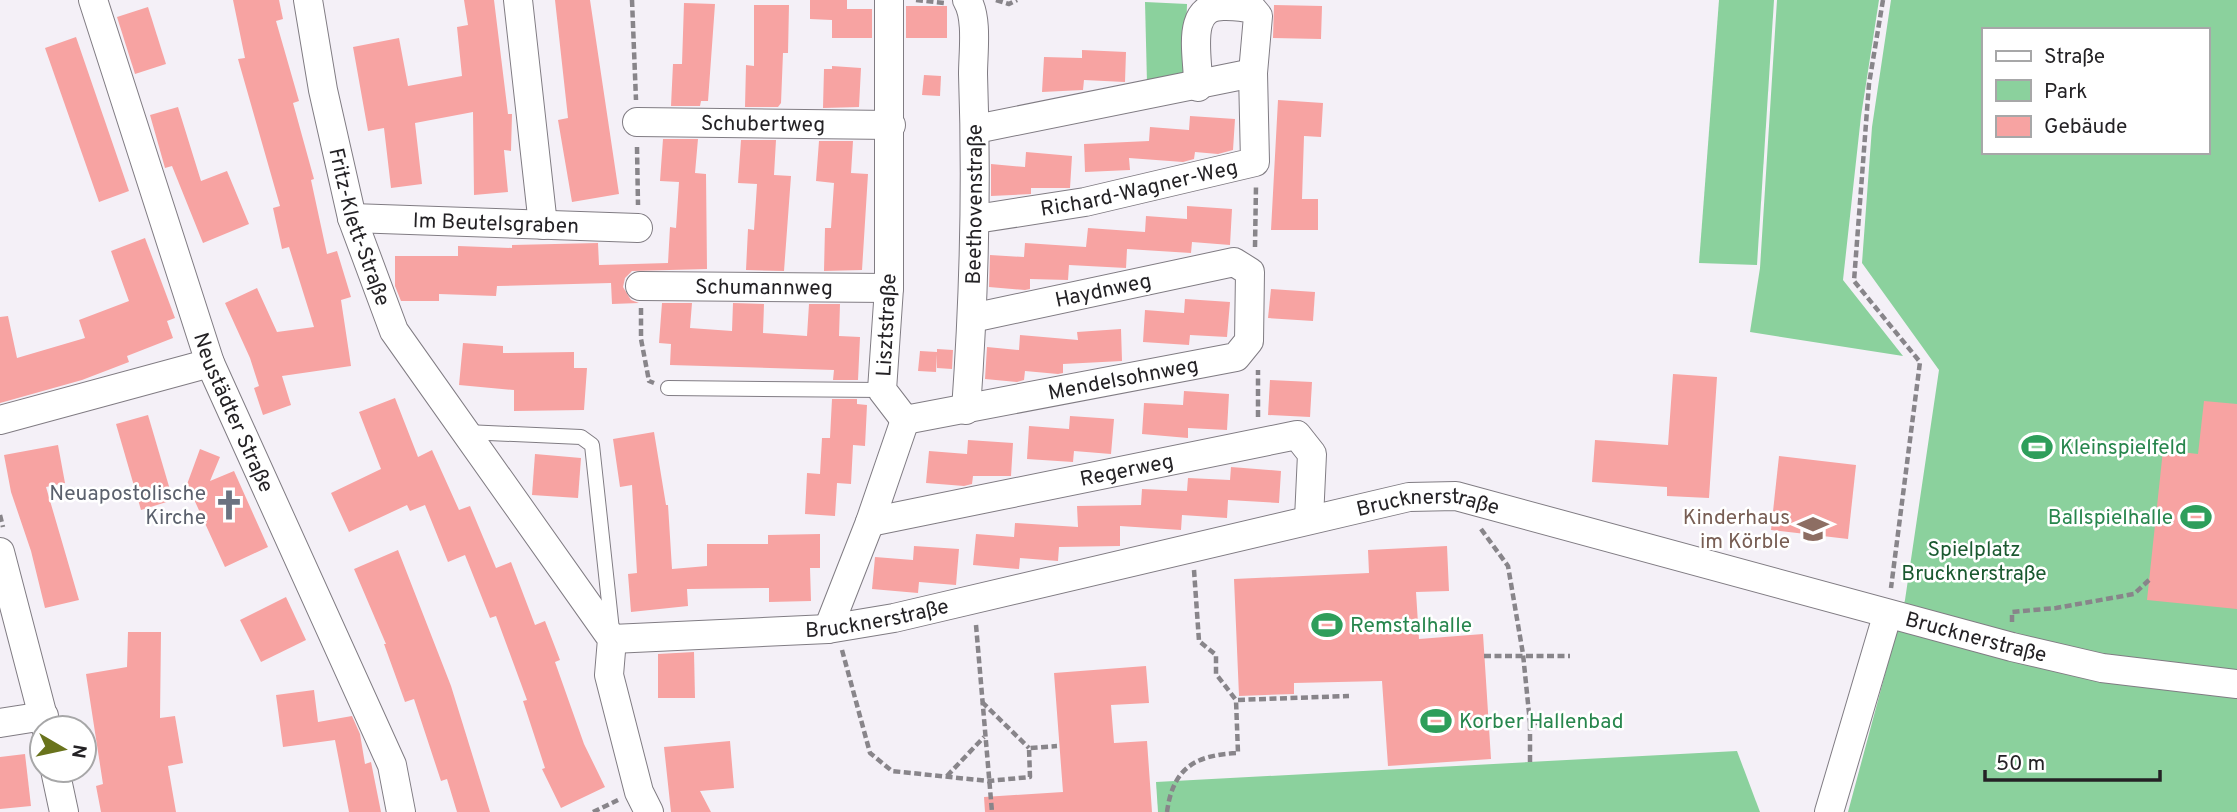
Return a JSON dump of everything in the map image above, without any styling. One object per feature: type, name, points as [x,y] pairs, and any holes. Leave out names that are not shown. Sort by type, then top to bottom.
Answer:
[{"type":"street","name":"Neustädter Straße","points":[[93,0],[210,363],[392,765],[401,812]]},
{"type":"street","name":"Fritz-Klett-Straße","points":[[307,0],[323,90],[352,218],[394,331],[612,639]]},
{"type":"street","points":[[518,0],[543,225]]},
{"type":"street","name":"Lisztstraße","points":[[889,0],[889,288],[882,390],[905,420]]},
{"type":"street","name":"Beethovenstraße","points":[[954,1],[971,6],[976,129],[976,219],[965,410]]},
{"type":"street","name":"Richard-Wagner-Weg","points":[[976,219],[1085,202],[1255,162],[1253,73],[1258,16],[1246,6],[1211,5],[1202,12],[1197,25],[1198,87]]},
{"type":"street","points":[[976,129],[1198,87],[1253,73]]},
{"type":"street","name":"Schubertweg","points":[[636,122],[891,124]]},
{"type":"street","name":"Im Beutelsgraben","points":[[352,218],[638,228]]},
{"type":"street","points":[[1242,267],[1249,341]]},
{"type":"street","name":"Haydnweg","points":[[972,318],[1242,267]]},
{"type":"street","name":"Schumannweg","points":[[640,286],[889,288]]},
{"type":"street","name":"Mendelsohnweg","points":[[905,420],[1236,356],[1249,341]]},
{"type":"street","points":[[0,420],[210,363]]},
{"type":"street","points":[[834,635],[905,420]]},
{"type":"street","name":"Regerweg","points":[[870,522],[1297,435],[1312,454],[1309,519]]},
{"type":"street","name":"Brucknerstraße","points":[[612,639],[834,635],[1309,519],[1409,497],[1456,496],[1545,518],[1887,616],[2012,647],[2102,668],[2237,684]]},
{"type":"street","points":[[0,552],[43,714]]},
{"type":"street","points":[[1829,812],[1887,616]]},
{"type":"street","points":[[612,639],[609,675],[639,792],[649,812]]},
{"type":"street","points":[[0,723],[28,722]]},
{"type":"street","points":[[58,784],[64,812]]},
{"type":"lane","points":[[668,388],[882,390]]},
{"type":"lane","points":[[464,432],[581,437],[592,445],[612,639]]},
{"type":"path","points":[[916,0],[954,1]]},
{"type":"path","points":[[996,0],[1009,4],[1017,0]]},
{"type":"path","points":[[1883,0],[1869,83],[1854,281],[1920,362],[1887,616]]},
{"type":"path","points":[[1242,267],[1256,240],[1255,162]]},
{"type":"path","points":[[1249,341],[1258,350],[1258,443]]},
{"type":"path","points":[[1490,526],[1477,522],[1508,566],[1523,654],[1530,723],[1530,762]]},
{"type":"path","points":[[1181,572],[1208,566]]},
{"type":"path","points":[[1167,812],[1169,798],[1182,771],[1208,755],[1238,753],[1236,700],[1216,674],[1216,655],[1199,641],[1194,569]]},
{"type":"path","points":[[2012,647],[2012,612],[2056,608],[2133,594],[2149,580]]},
{"type":"path","points":[[962,624],[975,622],[992,812]]},
{"type":"path","points":[[834,635],[870,753],[892,771],[988,781],[1030,777],[1028,748],[981,702]]},
{"type":"path","points":[[1484,656],[1570,656]]},
{"type":"path","points":[[1236,700],[1349,696]]},
{"type":"path","points":[[1530,723],[1552,723]]},
{"type":"path","points":[[947,777],[984,737]]},
{"type":"path","points":[[1028,748],[1057,746]]},
{"type":"path","points":[[593,812],[600,809]]},
{"type":"green space","points":[[1719,0],[1774,0],[1757,265],[1699,263]]},
{"type":"green space","points":[[1777,0],[1879,0],[1861,116],[1843,280],[1903,356],[1750,332],[1760,268]]},
{"type":"green space","name":"Spielplatz Brucknerstraße","points":[[1891,0],[2237,0],[2237,812],[1848,812],[1905,600],[1939,370],[1862,263],[1872,127]]},
{"type":"green space","points":[[1145,2],[1187,4],[1185,74],[1147,83]]},
{"type":"green space","points":[[1737,751],[1760,812],[1158,812],[1156,782]]},
{"type":"building","points":[[233,0],[279,0],[283,19],[276,21],[299,101],[293,103],[314,179],[311,180],[327,254],[337,251],[351,297],[341,300],[351,366],[282,376],[291,405],[263,415],[254,388],[259,386],[250,358],[225,303],[257,288],[277,332],[314,327],[289,247],[282,249],[273,208],[280,206],[238,59],[245,58]]},
{"type":"building","points":[[464,0],[494,0],[508,114],[512,114],[511,151],[504,150],[508,192],[474,195],[473,112],[415,123],[422,184],[391,188],[384,128],[368,131],[353,47],[399,38],[408,86],[462,76],[457,27],[468,25]]},
{"type":"building","points":[[555,0],[590,0],[619,194],[572,202],[558,120],[568,118]]},
{"type":"building","points":[[810,0],[847,0],[847,9],[872,9],[872,38],[832,38],[832,20],[810,19]]},
{"type":"building","points":[[684,3],[715,4],[708,101],[701,101],[700,106],[671,106],[673,64],[682,64]]},
{"type":"building","points":[[754,5],[789,5],[788,53],[783,53],[781,103],[778,107],[745,107],[746,65],[754,66]]},
{"type":"building","points":[[1274,5],[1322,6],[1321,39],[1273,38]]},
{"type":"building","points":[[906,6],[947,6],[947,38],[906,38]]},
{"type":"building","points":[[148,7],[166,64],[135,74],[117,17]]},
{"type":"building","points":[[76,37],[129,191],[99,202],[45,48]]},
{"type":"building","points":[[1082,50],[1126,52],[1125,82],[1084,80],[1083,90],[1042,92],[1044,57],[1082,58]]},
{"type":"building","points":[[832,66],[861,68],[859,107],[823,108],[824,69],[832,69]]},
{"type":"building","points":[[924,75],[941,76],[940,96],[922,95]]},
{"type":"building","points":[[1278,100],[1323,103],[1321,137],[1304,136],[1302,199],[1318,199],[1318,230],[1271,230]]},
{"type":"building","points":[[178,107],[201,181],[227,171],[249,224],[203,243],[172,166],[165,168],[150,115]]},
{"type":"building","points":[[1190,116],[1235,119],[1233,150],[1218,154],[1195,152],[1194,159],[1183,162],[1129,158],[1130,170],[1085,172],[1084,144],[1149,141],[1150,127],[1189,130]]},
{"type":"building","points":[[663,139],[698,139],[695,173],[706,174],[707,269],[632,271],[625,278],[623,287],[631,300],[639,303],[612,304],[611,283],[497,286],[496,296],[439,294],[439,301],[401,301],[395,286],[395,256],[458,256],[458,246],[512,248],[512,245],[598,243],[599,265],[668,263],[670,227],[676,228],[679,182],[660,181]]},
{"type":"building","points":[[741,140],[776,140],[774,175],[791,176],[784,271],[746,270],[748,229],[754,230],[757,184],[738,183]]},
{"type":"building","points":[[819,141],[853,141],[851,173],[868,174],[862,270],[824,271],[825,228],[831,228],[834,183],[816,181]]},
{"type":"building","points":[[1026,152],[1072,156],[1070,188],[1031,188],[1031,194],[991,196],[991,164],[1025,167]]},
{"type":"building","points":[[1187,206],[1232,209],[1230,245],[1192,242],[1191,253],[1127,249],[1126,268],[1069,265],[1068,280],[1030,279],[1030,289],[1025,290],[989,287],[990,255],[1024,257],[1025,243],[1086,247],[1088,228],[1145,232],[1146,216],[1187,219]]},
{"type":"building","points":[[145,238],[175,318],[167,321],[173,338],[127,356],[129,362],[82,380],[0,403],[0,317],[8,316],[17,358],[85,338],[79,320],[129,301],[111,251]]},
{"type":"building","points":[[1271,289],[1315,292],[1313,321],[1268,318]]},
{"type":"building","points":[[1185,299],[1230,302],[1227,337],[1190,335],[1189,345],[1143,342],[1145,310],[1184,313]]},
{"type":"building","points":[[662,303],[692,303],[690,328],[732,331],[733,303],[764,304],[763,333],[807,336],[809,304],[840,304],[839,336],[860,337],[858,380],[833,380],[834,370],[670,365],[671,344],[659,343]]},
{"type":"building","points":[[1121,329],[1122,361],[1063,364],[1063,373],[1058,374],[1025,371],[1024,380],[1017,382],[985,379],[987,347],[1019,350],[1020,335],[1078,340],[1077,332]]},
{"type":"building","points":[[463,343],[503,346],[503,353],[574,352],[574,368],[587,368],[584,410],[514,411],[514,390],[459,385]]},
{"type":"building","points":[[937,349],[953,350],[952,369],[937,368],[937,354],[936,372],[918,371],[920,351],[937,352]]},
{"type":"building","points":[[1673,374],[1717,377],[1709,498],[1667,496],[1667,487],[1592,482],[1595,440],[1668,445]]},
{"type":"building","points":[[1270,380],[1312,382],[1310,417],[1268,415]]},
{"type":"building","points":[[1184,391],[1229,394],[1227,430],[1188,428],[1188,438],[1142,434],[1144,403],[1183,405]]},
{"type":"building","points":[[395,398],[418,457],[432,450],[459,510],[470,506],[496,568],[511,562],[535,625],[545,621],[560,660],[555,662],[584,744],[605,787],[561,808],[542,769],[545,768],[523,701],[527,700],[496,616],[490,618],[465,555],[448,562],[425,505],[410,511],[407,505],[349,532],[331,493],[381,469],[359,412]]},
{"type":"building","points":[[832,399],[857,399],[857,404],[867,405],[865,446],[853,445],[851,484],[837,483],[835,516],[805,514],[807,473],[820,474],[822,438],[830,438]]},
{"type":"building","name":"Ballspielhalle","points":[[2204,401],[2237,404],[2237,609],[2147,600],[2163,450],[2198,454]]},
{"type":"building","points":[[148,415],[173,500],[141,510],[116,424]]},
{"type":"building","points":[[1070,416],[1114,419],[1111,454],[1074,451],[1073,462],[1027,459],[1029,426],[1069,429]]},
{"type":"building","points":[[654,432],[668,505],[672,569],[707,566],[707,544],[768,544],[768,535],[820,534],[820,568],[810,568],[811,601],[769,602],[769,588],[687,589],[688,606],[631,612],[628,574],[637,573],[632,485],[620,487],[613,439]]},
{"type":"building","points":[[968,440],[1013,443],[1011,476],[973,476],[972,484],[964,486],[926,483],[929,451],[967,454]]},
{"type":"building","points":[[58,445],[65,483],[46,487],[79,600],[45,608],[31,551],[11,492],[4,455]]},
{"type":"building","points":[[200,449],[220,457],[210,481],[234,471],[268,547],[225,567],[192,495],[182,498]]},
{"type":"building","points":[[535,454],[581,458],[578,498],[532,495]]},
{"type":"building","points":[[1779,456],[1856,465],[1848,539],[1771,530]]},
{"type":"building","points":[[1231,467],[1281,471],[1279,503],[1228,500],[1227,518],[1182,515],[1181,530],[1120,526],[1120,546],[1059,547],[1058,561],[1020,558],[1019,569],[973,565],[976,534],[1014,537],[1015,523],[1078,527],[1077,506],[1141,505],[1142,489],[1187,491],[1188,478],[1230,480]]},
{"type":"building","points":[[914,546],[959,549],[956,585],[919,582],[918,593],[872,589],[875,557],[913,560]]},
{"type":"building","name":"Remstalhalle","points":[[1447,546],[1449,591],[1416,592],[1419,639],[1483,634],[1491,759],[1388,766],[1382,681],[1294,683],[1294,694],[1239,696],[1234,579],[1369,573],[1368,550]]},
{"type":"building","points":[[398,550],[451,686],[490,812],[457,812],[447,779],[441,781],[414,699],[405,702],[386,644],[354,569]]},
{"type":"building","points":[[286,597],[306,640],[261,662],[240,620]]},
{"type":"building","points":[[128,632],[161,632],[160,718],[175,716],[183,763],[168,766],[176,812],[101,812],[96,786],[103,784],[98,752],[98,714],[92,714],[86,674],[127,667]]},
{"type":"building","points":[[694,652],[695,698],[658,698],[658,654]]},
{"type":"building","points":[[1146,666],[1149,703],[1111,705],[1114,743],[1147,741],[1152,812],[985,812],[984,797],[1063,792],[1054,673]]},
{"type":"building","points":[[314,690],[318,722],[352,716],[360,734],[365,764],[371,762],[381,812],[349,812],[335,740],[283,747],[276,695]]},
{"type":"building","points":[[730,741],[734,788],[700,791],[711,812],[671,812],[664,747]]},
{"type":"building","points":[[25,754],[31,806],[0,809],[0,757]]},
{"type":"place","name":"Kleinspielfeld","points":[[2037,447]]},
{"type":"place","name":"Neuapostolische Kirche","points":[[229,505]]},
{"type":"place","name":"Ballspielhalle","points":[[2196,517]]},
{"type":"place","name":"Kinderhaus im Körble","points":[[1813,529]]},
{"type":"place","name":"Remstalhalle","points":[[1327,625]]},
{"type":"place","name":"Korber Hallenbad","points":[[1436,721]]}]
